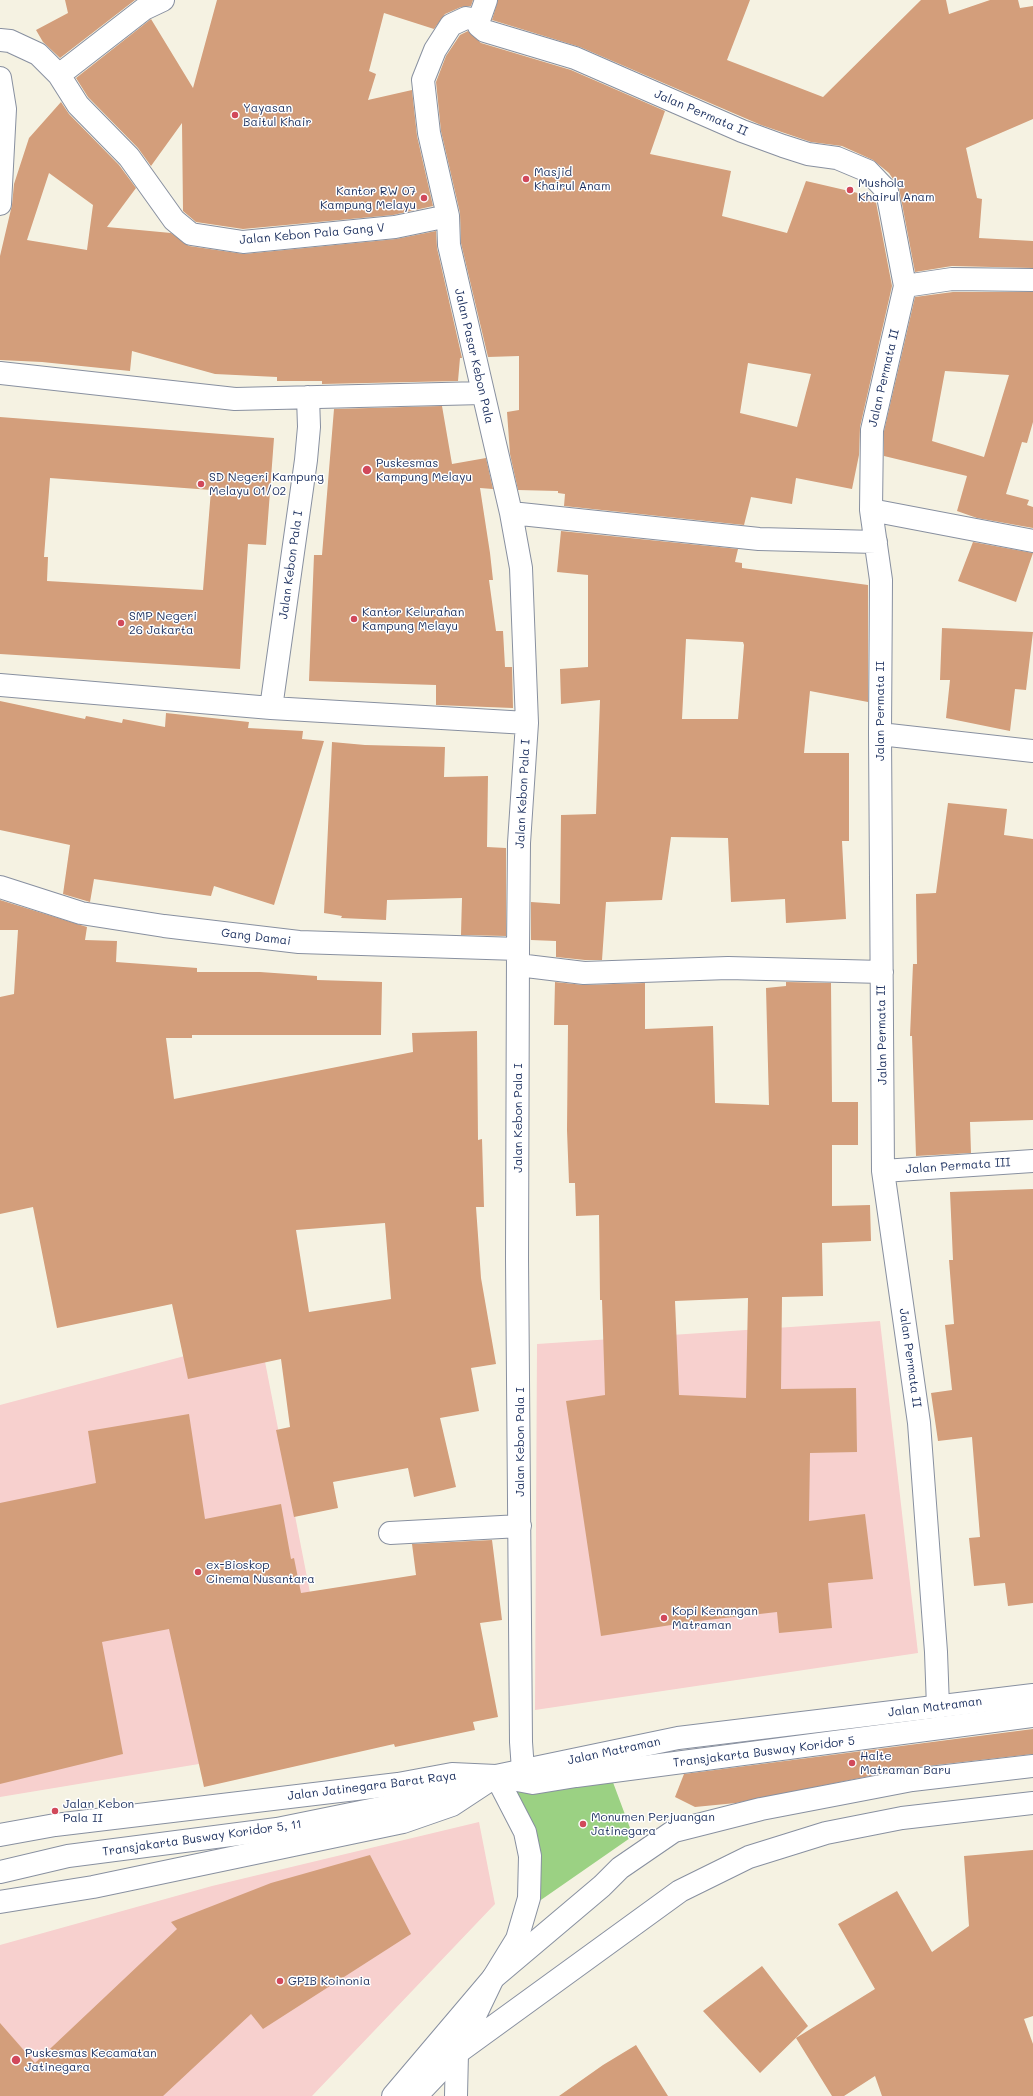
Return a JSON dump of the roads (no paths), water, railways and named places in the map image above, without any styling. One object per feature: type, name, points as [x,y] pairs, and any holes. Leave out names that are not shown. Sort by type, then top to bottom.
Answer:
[{"type":"street","points":[[59,75],[144,9],[163,0]]},
{"type":"street","points":[[479,20],[486,0]]},
{"type":"street","name":"Jalan Pasar Kebon Pala","points":[[479,20],[466,18],[451,24],[435,50],[423,80],[429,133],[448,216],[449,245],[511,513],[521,568],[527,723]]},
{"type":"street","name":"Jalan Permata II","points":[[479,20],[479,26],[484,31],[575,58],[749,134],[808,154],[837,158],[868,171],[887,190],[905,286],[872,430],[871,510],[881,580],[880,734],[883,1171],[919,1422],[936,1652],[938,1707]]},
{"type":"street","name":"Jalan Kebon Pala Gang V","points":[[0,40],[10,41],[38,54],[59,75],[78,105],[128,157],[174,220],[190,234],[243,242],[395,227],[448,216]]},
{"type":"street","points":[[0,78],[5,109],[0,204]]},
{"type":"street","points":[[905,286],[952,279],[1033,280]]},
{"type":"street","points":[[0,373],[235,399],[483,393]]},
{"type":"street","name":"Jalan Kebon Pala I","points":[[271,708],[306,460],[309,427],[308,397]]},
{"type":"street","points":[[871,510],[1033,541]]},
{"type":"street","points":[[511,513],[758,539],[876,542]]},
{"type":"street","name":"Jalan Kebon Pala I","points":[[0,685],[271,708],[527,723],[519,843],[518,957],[521,1742],[523,1770]]},
{"type":"street","points":[[880,734],[1033,751]]},
{"type":"street","name":"Gang Damai","points":[[0,887],[81,913],[300,942],[518,957],[584,973],[728,968],[882,972]]},
{"type":"street","name":"Jalan Permata III","points":[[883,1171],[1033,1161]]},
{"type":"street","points":[[390,1533],[520,1526]]},
{"type":"street","name":"Jalan Matraman","points":[[496,1776],[678,1738],[1033,1695]]},
{"type":"street","name":"Transjakarta Busway Koridor 5","points":[[496,1776],[533,1783],[576,1776],[1033,1716]]},
{"type":"street","points":[[393,2096],[493,1978],[602,1886],[620,1868],[674,1831],[761,1809],[912,1780],[1033,1766]]},
{"type":"street","name":"Jalan Jatinegara Barat Raya","points":[[0,1835],[54,1825],[398,1784],[452,1774],[496,1776]]},
{"type":"street","points":[[456,2096],[457,2054],[493,1978],[517,1939],[528,1898],[530,1856],[524,1832],[496,1776]]},
{"type":"street","name":"Jalan Jatinegara Barat Raya","points":[[0,1902],[93,1887],[403,1822],[452,1804],[496,1776]]},
{"type":"street","name":"Transjakarta Busway Koridor 5, 11","points":[[0,1872],[68,1856],[277,1829],[395,1805],[496,1776]]},
{"type":"street","points":[[416,2096],[457,2054],[680,1891],[749,1857],[826,1832],[902,1818],[1033,1803]]},
{"type":"place","name":"Yayasan Baitul Khair","points":[[235,115]]},
{"type":"place","name":"Masjid Khairul Anam","points":[[526,179]]},
{"type":"place","name":"Mushola Khairul Anam","points":[[850,190]]},
{"type":"place","name":"Kantor RW 07 Kampung Melayu","points":[[424,198]]},
{"type":"place","name":"Puskesmas Kampung Melayu","points":[[367,470]]},
{"type":"place","name":"SD Negeri Kampung Melayu 01/02","points":[[201,484]]},
{"type":"place","name":"Kantor Kelurahan Kampung Melayu","points":[[354,619]]},
{"type":"place","name":"SMP Negeri 26 Jakarta","points":[[121,623]]},
{"type":"place","name":"ex-Bioskop Cinema Nusantara","points":[[198,1572]]},
{"type":"place","name":"Kopi Kenangan Matraman","points":[[664,1618]]},
{"type":"place","name":"Halte Matraman Baru","points":[[852,1763]]},
{"type":"place","name":"Jalan Kebon Pala II","points":[[55,1811]]},
{"type":"place","name":"Monumen Perjuangan Jatinegara","points":[[583,1824]]},
{"type":"place","name":"GPIB Koinonia","points":[[280,1981]]},
{"type":"place","name":"Puskesmas Kecamatan Jatinegara","points":[[16,2060]]}]
